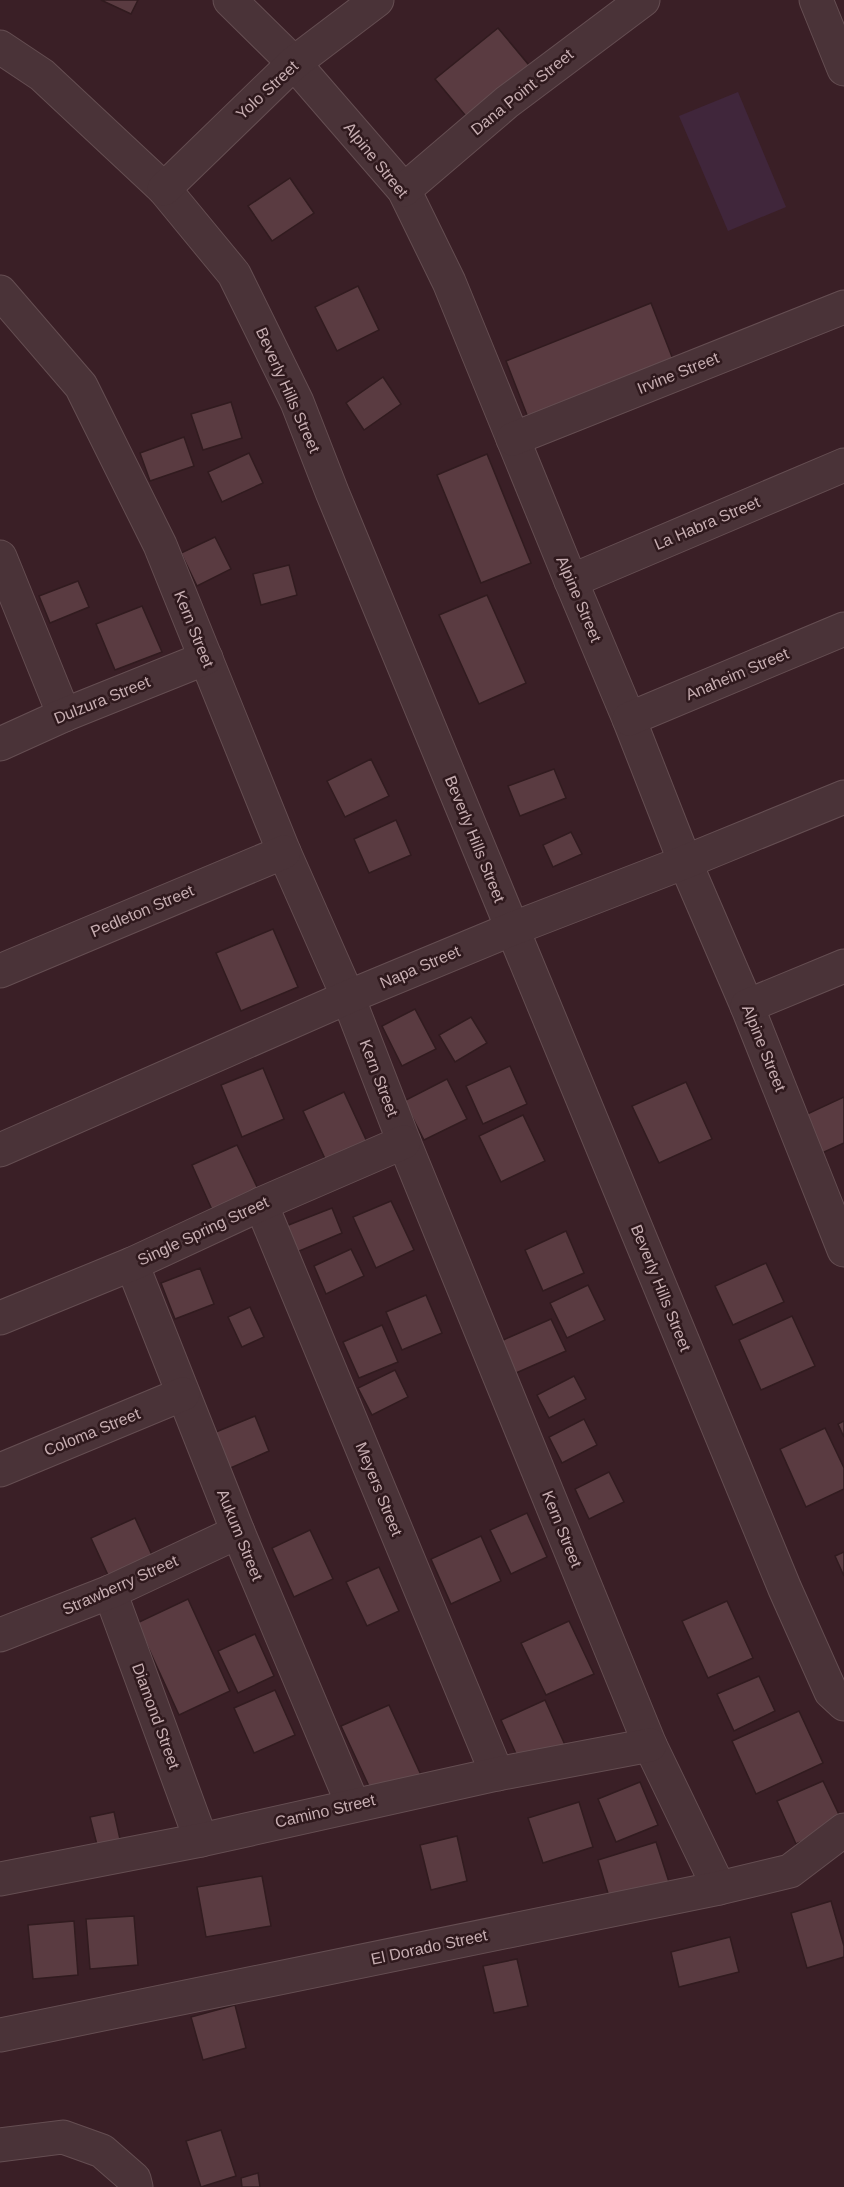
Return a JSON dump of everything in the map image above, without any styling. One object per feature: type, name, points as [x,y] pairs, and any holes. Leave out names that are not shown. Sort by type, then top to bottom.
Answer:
[{"type":"street","name":"Alpine Street","points":[[230,0],[294,63],[404,190],[449,282],[629,719],[685,862],[747,1006],[844,1250]]},
{"type":"street","name":"Yolo Street","points":[[164,189],[294,63],[377,0]]},
{"type":"street","name":"Dana Point Street","points":[[404,190],[507,102],[643,0]]},
{"type":"street","points":[[816,0],[844,69]]},
{"type":"street","name":"Beverly Hills Street","points":[[0,47],[42,75],[164,189],[234,274],[297,402],[785,1589],[831,1692],[844,1704]]},
{"type":"street","name":"Kern Street","points":[[0,292],[81,386],[160,545],[284,852],[348,997],[404,1142],[650,1745],[719,1888]]},
{"type":"street","name":"Irvine Street","points":[[513,439],[844,307]]},
{"type":"street","name":"La Habra Street","points":[[571,581],[844,465]]},
{"type":"street","points":[[0,557],[64,715]]},
{"type":"street","name":"Anaheim Street","points":[[629,719],[844,629]]},
{"type":"street","name":"Dulzura Street","points":[[0,744],[64,715],[206,658]]},
{"type":"street","name":"Napa Street","points":[[0,1150],[348,997],[844,797]]},
{"type":"street","name":"Pedleton Street","points":[[4,959],[284,852]]},
{"type":"street","points":[[747,1006],[844,966]]},
{"type":"street","name":"Single Spring Street","points":[[0,1318],[132,1264],[261,1204],[404,1142]]},
{"type":"street","name":"Meyers Street","points":[[261,1204],[497,1774]]},
{"type":"street","name":"Aukum Street","points":[[132,1264],[238,1532],[353,1804]]},
{"type":"street","name":"Coloma Street","points":[[0,1470],[183,1394]]},
{"type":"street","name":"Strawberry Street","points":[[0,1635],[110,1592],[238,1532]]},
{"type":"street","name":"Diamond Street","points":[[110,1592],[201,1840]]},
{"type":"street","name":"Camino Street","points":[[0,1879],[201,1840],[353,1804],[497,1774],[650,1745]]},
{"type":"street","name":"El Dorado Street","points":[[0,2035],[719,1888],[790,1871],[844,1830]]},
{"type":"street","points":[[0,2145],[63,2137],[102,2151],[134,2179],[136,2187]]},
{"type":"shaded area","points":[[738,92],[786,207],[728,231],[679,116]]},
{"type":"building","points":[[101,0],[138,0],[131,14]]},
{"type":"building","points":[[498,28],[533,70],[470,121],[435,79]]},
{"type":"building","points":[[290,178],[314,213],[272,241],[248,206]]},
{"type":"building","points":[[358,286],[379,330],[337,351],[315,307]]},
{"type":"building","points":[[651,303],[674,362],[529,420],[506,361]]},
{"type":"building","points":[[383,377],[401,404],[364,430],[346,403]]},
{"type":"building","points":[[231,402],[242,438],[203,450],[191,414]]},
{"type":"building","points":[[184,437],[194,466],[150,481],[140,453]]},
{"type":"building","points":[[249,453],[263,483],[222,502],[208,472]]},
{"type":"building","points":[[487,454],[531,563],[481,583],[437,475]]},
{"type":"building","points":[[215,537],[231,569],[197,586],[181,553]]},
{"type":"building","points":[[289,565],[297,595],[261,605],[253,574]]},
{"type":"building","points":[[78,581],[89,607],[50,623],[39,596]]},
{"type":"building","points":[[487,595],[526,683],[479,704],[439,615]]},
{"type":"building","points":[[142,606],[162,652],[115,670],[96,624]]},
{"type":"building","points":[[371,759],[389,796],[345,817],[327,781]]},
{"type":"building","points":[[554,769],[566,798],[520,816],[508,786]]},
{"type":"building","points":[[396,820],[411,855],[369,873],[354,839]]},
{"type":"building","points":[[571,832],[582,854],[553,867],[543,845]]},
{"type":"building","points":[[273,929],[298,987],[241,1011],[216,953]]},
{"type":"building","points":[[415,1009],[436,1049],[402,1066],[382,1026]]},
{"type":"building","points":[[471,1017],[487,1043],[455,1062],[439,1035]]},
{"type":"building","points":[[510,1066],[527,1104],[483,1124],[466,1086]]},
{"type":"building","points":[[263,1068],[284,1119],[242,1137],[221,1085]]},
{"type":"building","points":[[447,1079],[467,1119],[424,1140],[404,1101]]},
{"type":"building","points":[[686,1082],[712,1139],[659,1163],[632,1106]]},
{"type":"building","points":[[344,1092],[368,1144],[327,1163],[303,1111]]},
{"type":"building","points":[[844,1097],[844,1143],[822,1153],[805,1115]]},
{"type":"building","points":[[523,1115],[545,1161],[501,1182],[479,1136]]},
{"type":"building","points":[[237,1145],[259,1191],[213,1212],[192,1165]]},
{"type":"building","points":[[391,1201],[414,1250],[376,1268],[353,1217]]},
{"type":"building","points":[[332,1208],[342,1233],[297,1252],[286,1226]]},
{"type":"building","points":[[566,1231],[584,1273],[543,1291],[525,1250]]},
{"type":"building","points":[[351,1249],[364,1276],[326,1294],[314,1266]]},
{"type":"building","points":[[766,1263],[784,1302],[733,1325],[715,1286]]},
{"type":"building","points":[[200,1268],[214,1304],[175,1319],[161,1283]]},
{"type":"building","points":[[588,1285],[605,1320],[567,1338],[550,1303]]},
{"type":"building","points":[[426,1295],[442,1333],[402,1350],[386,1312]]},
{"type":"building","points":[[250,1307],[264,1337],[242,1347],[228,1317]]},
{"type":"building","points":[[792,1316],[815,1366],[761,1390],[739,1340]]},
{"type":"building","points":[[551,1319],[566,1351],[516,1373],[501,1341]]},
{"type":"building","points":[[382,1325],[398,1362],[359,1378],[343,1342]]},
{"type":"building","points":[[395,1370],[408,1397],[372,1415],[358,1388]]},
{"type":"building","points":[[574,1376],[586,1399],[549,1418],[537,1395]]},
{"type":"building","points":[[255,1416],[269,1451],[226,1470],[211,1434]]},
{"type":"building","points":[[584,1419],[597,1445],[562,1463],[549,1437]]},
{"type":"building","points":[[844,1421],[844,1437],[838,1424]]},
{"type":"building","points":[[825,1428],[844,1468],[844,1489],[806,1507],[780,1449]]},
{"type":"building","points":[[609,1472],[624,1502],[589,1519],[575,1489]]},
{"type":"building","points":[[527,1513],[547,1557],[511,1574],[490,1530]]},
{"type":"building","points":[[135,1518],[157,1566],[113,1586],[91,1538]]},
{"type":"building","points":[[310,1530],[333,1579],[294,1597],[272,1548]]},
{"type":"building","points":[[481,1536],[501,1581],[451,1604],[431,1559]]},
{"type":"building","points":[[844,1552],[844,1576],[835,1556]]},
{"type":"building","points":[[379,1567],[399,1611],[367,1626],[346,1582]]},
{"type":"building","points":[[188,1599],[230,1691],[179,1715],[137,1623]]},
{"type":"building","points":[[727,1601],[753,1658],[708,1678],[682,1621]]},
{"type":"building","points":[[569,1621],[594,1674],[546,1695],[521,1643]]},
{"type":"building","points":[[255,1634],[274,1676],[238,1693],[218,1651]]},
{"type":"building","points":[[759,1676],[775,1711],[734,1731],[717,1694]]},
{"type":"building","points":[[275,1690],[295,1735],[254,1753],[234,1708]]},
{"type":"building","points":[[545,1700],[565,1745],[521,1765],[501,1720]]},
{"type":"building","points":[[389,1705],[421,1775],[374,1797],[341,1726]]},
{"type":"building","points":[[799,1711],[823,1763],[756,1794],[732,1741]]},
{"type":"building","points":[[823,1781],[843,1823],[796,1844],[777,1801]]},
{"type":"building","points":[[640,1782],[658,1825],[616,1842],[598,1799]]},
{"type":"building","points":[[579,1802],[593,1847],[543,1863],[528,1818]]},
{"type":"building","points":[[114,1812],[120,1839],[97,1845],[90,1817]]},
{"type":"building","points":[[457,1836],[467,1881],[431,1890],[420,1845]]},
{"type":"building","points":[[656,1842],[669,1882],[610,1900],[598,1860]]},
{"type":"building","points":[[262,1876],[271,1926],[206,1937],[197,1887]]},
{"type":"building","points":[[831,1901],[844,1946],[844,1957],[807,1968],[791,1913]]},
{"type":"building","points":[[134,1916],[138,1965],[90,1969],[86,1919]]},
{"type":"building","points":[[74,1921],[78,1975],[33,1979],[28,1925]]},
{"type":"building","points":[[730,1937],[739,1972],[679,1987],[671,1952]]},
{"type":"building","points":[[517,1959],[528,2006],[494,2013],[483,1966]]},
{"type":"building","points":[[235,2005],[246,2048],[203,2060],[191,2017]]},
{"type":"building","points":[[221,2130],[236,2176],[201,2187],[186,2141]]},
{"type":"building","points":[[258,2173],[260,2187],[242,2187],[241,2178]]}]
